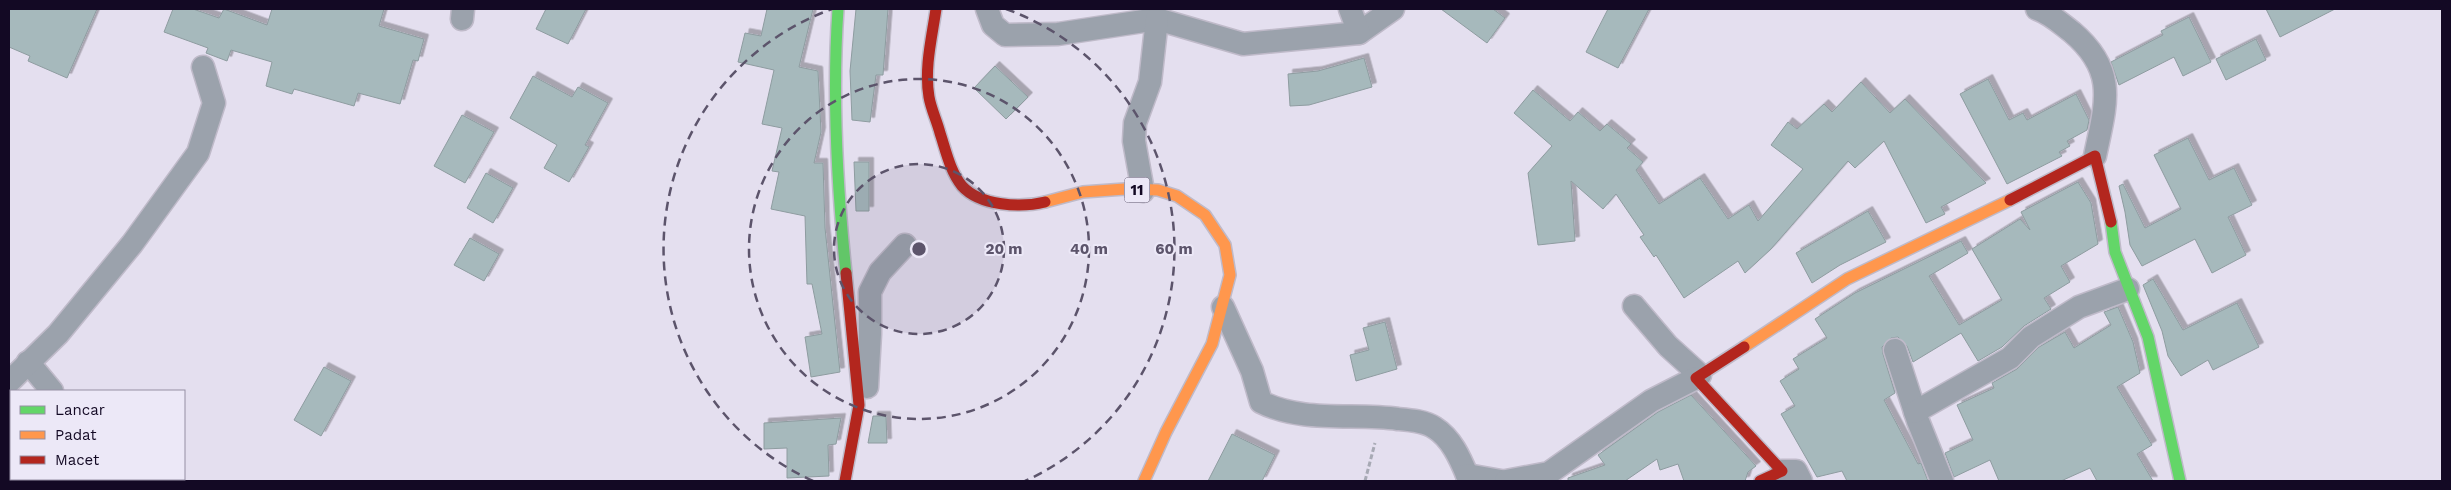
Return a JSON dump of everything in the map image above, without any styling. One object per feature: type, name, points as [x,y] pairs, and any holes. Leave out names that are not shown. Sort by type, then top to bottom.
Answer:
[{"type":"main road","points":[[838,9],[834,70],[841,226],[859,405],[846,481]]},
{"type":"main road","name":"11","points":[[936,9],[929,57],[929,96],[950,166],[963,187],[988,200],[1004,205],[1020,206],[1062,199],[1083,192],[1125,189],[1158,190],[1177,196],[1195,207],[1208,219],[1225,244],[1230,274],[1223,308],[1212,344],[1166,432],[1144,481]]},
{"type":"main road","points":[[1760,481],[1782,471],[1698,376],[1847,279],[1921,242],[1971,220],[2096,156],[2110,214],[2115,252],[2148,337],[2180,481]]},
{"type":"street","points":[[987,9],[993,25],[1005,35],[1012,36],[1058,34],[1156,19],[1243,44],[1359,33],[1394,9]]},
{"type":"street","points":[[1350,9],[1359,33]]},
{"type":"street","points":[[2037,9],[2050,14],[2083,42],[2101,66],[2106,92],[2096,156]]},
{"type":"street","points":[[1143,191],[1134,141],[1135,123],[1150,82],[1156,19]]},
{"type":"street","points":[[9,382],[58,334],[132,244],[198,153],[214,103],[203,67]]},
{"type":"street","points":[[859,405],[867,387],[870,292],[880,272],[904,245]]},
{"type":"street","points":[[1915,412],[2010,358],[2031,337],[2080,307],[2128,289]]},
{"type":"street","points":[[1506,481],[1550,477],[1651,401],[1698,376],[1668,346],[1634,306]]},
{"type":"street","points":[[1223,308],[1252,370],[1261,402],[1270,407],[1296,413],[1415,421],[1435,428],[1451,443],[1466,478],[1501,481]]},
{"type":"street","points":[[1895,350],[1915,412],[1942,481]]},
{"type":"street","points":[[28,362],[51,390]]},
{"type":"street","points":[[1782,471],[1796,471],[1801,481]]},
{"type":"path","points":[[1365,481],[1375,445],[1386,418]]},
{"type":"building","points":[[9,9],[97,9],[67,78],[28,61],[30,56],[9,47]]},
{"type":"building","points":[[173,9],[193,9],[219,18],[224,9],[267,25],[272,9],[384,9],[379,26],[424,39],[418,61],[413,60],[400,104],[358,93],[354,106],[294,89],[292,94],[266,86],[272,62],[231,50],[227,61],[206,53],[208,48],[164,32]]},
{"type":"building","points":[[546,9],[586,9],[568,44],[536,29]]},
{"type":"building","points":[[767,9],[813,9],[799,67],[818,71],[821,132],[814,163],[823,163],[825,228],[840,372],[811,377],[805,337],[822,334],[812,284],[807,284],[805,216],[771,209],[779,172],[772,171],[782,128],[762,124],[774,70],[738,62],[745,33],[761,36]]},
{"type":"building","points":[[856,9],[888,9],[883,75],[876,75],[870,122],[852,120],[850,71]]},
{"type":"building","points":[[1441,9],[1493,9],[1505,18],[1487,43]]},
{"type":"building","points":[[1608,9],[1649,9],[1618,68],[1586,52]]},
{"type":"building","points":[[2266,9],[2335,9],[2280,37]]},
{"type":"building","points":[[2189,17],[2211,62],[2183,76],[2174,57],[2119,85],[2111,62],[2163,35],[2161,31]]},
{"type":"building","points":[[2256,39],[2266,60],[2226,80],[2216,59]]},
{"type":"building","points":[[1364,58],[1372,87],[1309,105],[1290,106],[1288,74],[1318,71]]},
{"type":"building","points":[[995,66],[1028,97],[1006,119],[974,88]]},
{"type":"building","points":[[533,76],[572,97],[578,87],[608,103],[585,145],[589,147],[569,182],[544,168],[557,145],[510,118]]},
{"type":"building","points":[[1988,79],[2009,120],[2023,113],[2027,120],[2076,94],[2089,120],[2087,130],[2067,141],[2070,146],[2059,152],[2062,156],[2007,184],[1960,94]]},
{"type":"building","points":[[1861,82],[1890,113],[1905,99],[1986,183],[1941,207],[1945,214],[1926,223],[1884,141],[1855,168],[1848,161],[1771,249],[1745,273],[1738,261],[1684,298],[1656,255],[1654,257],[1640,237],[1644,235],[1616,194],[1603,209],[1571,181],[1575,241],[1538,245],[1528,173],[1552,146],[1514,113],[1533,90],[1570,121],[1578,112],[1600,131],[1607,124],[1631,144],[1627,148],[1643,162],[1636,170],[1659,204],[1700,178],[1728,219],[1749,205],[1758,221],[1803,169],[1771,145],[1788,122],[1797,129],[1824,104],[1832,112]]},
{"type":"building","points":[[462,115],[494,132],[465,183],[434,166]]},
{"type":"building","points":[[2188,138],[2209,180],[2234,168],[2252,205],[2228,217],[2246,255],[2212,273],[2195,239],[2142,266],[2130,245],[2119,186],[2123,184],[2145,228],[2181,209],[2154,155]]},
{"type":"building","points":[[854,162],[869,162],[869,211],[856,211]]},
{"type":"building","points":[[486,173],[513,188],[493,223],[467,208]]},
{"type":"building","points":[[2078,182],[2091,203],[2098,244],[2061,266],[2070,282],[2044,298],[2051,309],[2024,326],[2002,347],[1978,361],[1961,333],[1913,362],[1907,346],[1898,337],[1891,338],[1882,347],[1895,393],[1884,400],[1918,464],[1921,463],[1928,481],[1847,481],[1842,471],[1817,477],[1781,414],[1795,406],[1780,381],[1799,369],[1793,359],[1827,338],[1815,319],[1855,293],[1961,241],[1968,253],[1929,276],[1959,325],[2002,300],[1972,249],[2020,219],[2030,230],[2021,212]]},
{"type":"building","points":[[1868,211],[1886,242],[1840,265],[1812,283],[1796,253]]},
{"type":"building","points":[[470,238],[499,254],[484,281],[454,265]]},
{"type":"building","points":[[2153,279],[2183,330],[2237,303],[2259,347],[2213,370],[2208,360],[2181,376],[2168,356],[2162,331],[2143,285]]},
{"type":"building","points":[[2118,307],[2133,342],[2140,373],[2117,387],[2152,445],[2137,454],[2153,481],[2097,481],[2090,468],[2061,481],[1999,481],[1990,460],[1954,477],[1945,453],[1973,440],[1957,405],[1994,388],[1992,383],[2017,369],[2039,347],[2065,332],[2074,348],[2111,325],[2104,312]]},
{"type":"building","points":[[1385,322],[1397,369],[1356,381],[1350,355],[1369,350],[1363,328]]},
{"type":"building","points":[[324,367],[351,381],[321,436],[294,420]]},
{"type":"building","points":[[1691,395],[1756,466],[1748,472],[1745,481],[1684,481],[1678,464],[1660,470],[1657,459],[1625,481],[1568,481],[1568,478],[1605,465],[1598,455],[1658,412]]},
{"type":"building","points":[[873,416],[886,416],[887,443],[868,443]]},
{"type":"building","points":[[841,418],[836,444],[828,445],[829,476],[787,478],[787,448],[764,449],[764,423]]},
{"type":"building","points":[[1232,434],[1275,455],[1262,481],[1208,481]]},
{"type":"traffic: fast","points":[[838,9],[835,75],[836,141],[846,273]]},
{"type":"traffic: fast","points":[[2111,222],[2115,252],[2148,337],[2180,481]]},
{"type":"traffic: slow","points":[[1045,202],[1083,192],[1125,189],[1158,190],[1177,196],[1205,215],[1225,245],[1230,275],[1212,344],[1166,432],[1144,481]]},
{"type":"traffic: slow","points":[[1744,347],[1847,279],[2010,200]]},
{"type":"traffic: jam","points":[[936,9],[927,75],[929,97],[954,174],[962,186],[979,198],[1013,205],[1045,202]]},
{"type":"traffic: jam","points":[[2010,200],[2095,156],[2111,222]]},
{"type":"traffic: jam","points":[[845,481],[859,405],[846,273]]},
{"type":"traffic: jam","points":[[1744,347],[1696,378],[1782,471],[1760,481]]}]
